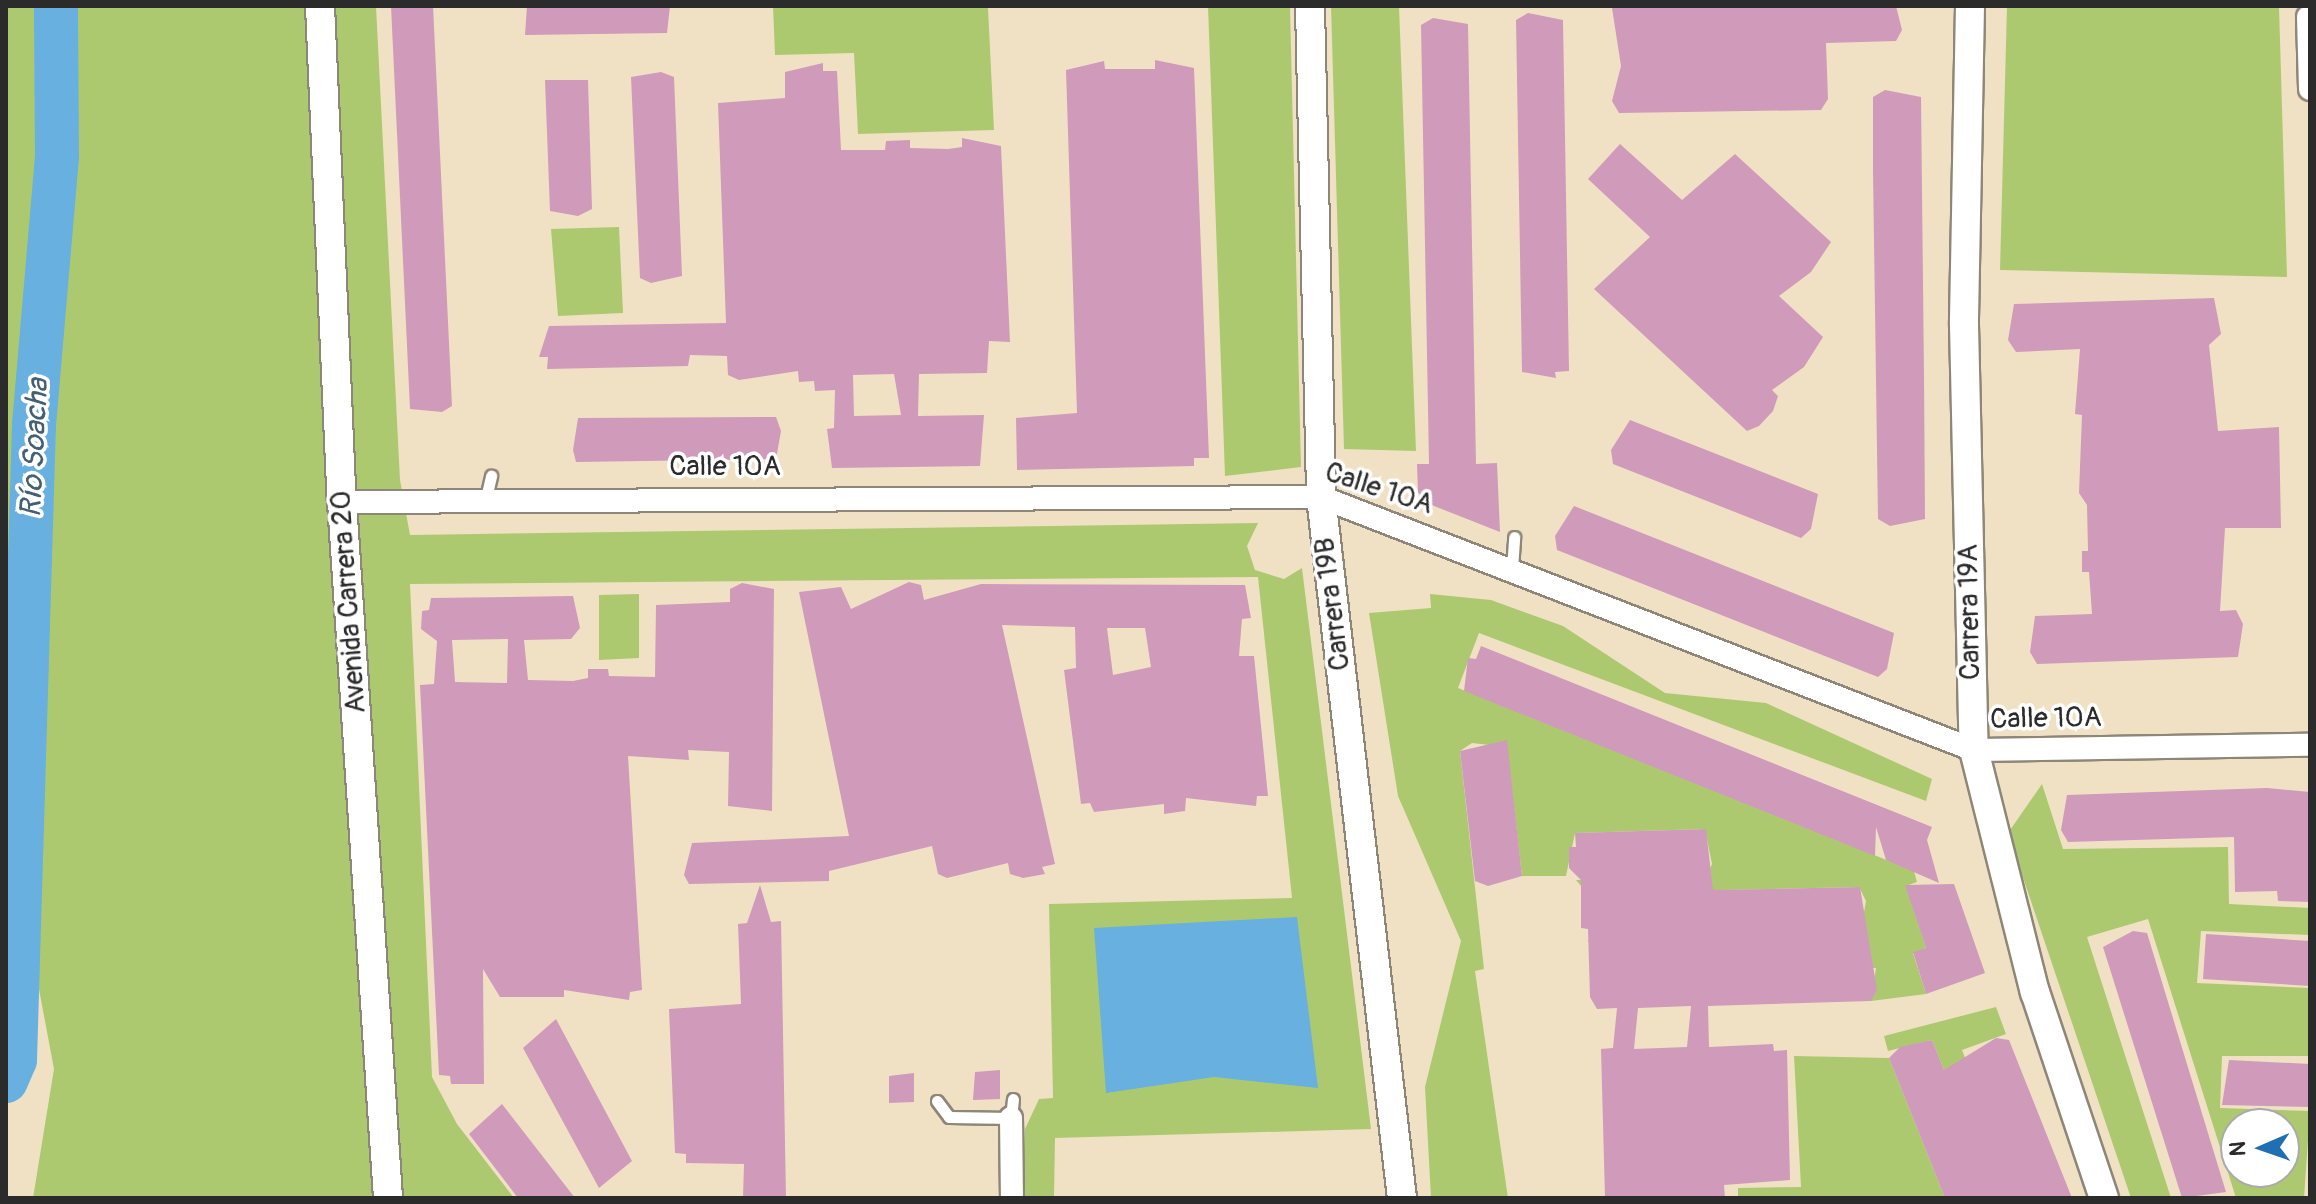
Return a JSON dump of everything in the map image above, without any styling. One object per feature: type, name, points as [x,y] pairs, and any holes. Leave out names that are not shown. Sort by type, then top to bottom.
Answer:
[{"type":"street","name":"Avenida Carrera 20","points":[[320,6],[342,502],[388,1198]]},
{"type":"street","name":"Carrera 19B","points":[[1310,6],[1321,497],[1402,1198]]},
{"type":"street","name":"Carrera 19A","points":[[1970,6],[1964,325],[1974,750],[2035,992],[2104,1198]]},
{"type":"street","points":[[2305,13],[2310,89]]},
{"type":"street","name":"Calle 10A","points":[[342,502],[488,487],[1321,497],[1974,750],[2310,745]]},
{"type":"street","points":[[1012,1108],[1012,1198]]},
{"type":"lane","points":[[1512,569],[1514,537]]},
{"type":"lane","points":[[937,1101],[949,1117],[1012,1108]]},
{"type":"green space","points":[[6,6],[376,6],[400,480],[410,535],[1258,523],[1247,546],[1255,570],[1284,579],[1302,568],[1371,1129],[1055,1138],[1054,1198],[1025,1198],[1025,1129],[1039,1099],[1053,1098],[1049,904],[1292,898],[1258,577],[410,584],[432,1077],[457,1124],[514,1198],[33,1198],[54,1069],[6,814]]},
{"type":"green space","points":[[773,6],[988,8],[994,130],[858,134],[854,53],[775,55]]},
{"type":"green space","points":[[1208,6],[1290,6],[1301,467],[1225,476]]},
{"type":"green space","points":[[1331,6],[1399,6],[1416,451],[1344,449]]},
{"type":"green space","points":[[2007,6],[2279,6],[2287,277],[2000,270]]},
{"type":"green space","points":[[619,227],[623,313],[558,316],[551,229]]},
{"type":"green space","points":[[639,594],[639,658],[599,660],[599,595]]},
{"type":"green space","points":[[1430,594],[1491,600],[1563,626],[1665,693],[1766,703],[1932,779],[1926,801],[1479,633],[1458,688],[1914,871],[1917,882],[1906,886],[1926,948],[1913,953],[1926,994],[1871,1001],[1876,968],[1596,961],[1588,940],[1860,934],[1866,901],[1859,887],[1587,893],[1576,880],[1707,876],[1712,864],[1705,829],[1575,833],[1566,876],[1522,876],[1507,747],[1472,743],[1460,751],[1484,969],[1475,971],[1508,1198],[1431,1198],[1425,1087],[1461,941],[1398,796],[1369,613],[1431,608]]},
{"type":"green space","points":[[2042,784],[2063,849],[2228,847],[2229,904],[2310,908],[2310,935],[2201,931],[2197,983],[2310,988],[2310,1056],[2222,1056],[2220,1147],[2148,919],[2087,937],[2171,1198],[2131,1198],[2008,833]]},
{"type":"green space","points":[[1996,1007],[2006,1034],[1962,1050],[2021,1198],[1995,1198],[1932,1040],[1888,1051],[1884,1036]]},
{"type":"green space","points":[[1794,1056],[1889,1058],[1945,1198],[1738,1198],[1738,1188],[1801,1187]]},
{"type":"green space","points":[[2300,1111],[2310,1111],[2304,1198],[2236,1198],[2233,1188],[2300,1188]]},
{"type":"water","points":[[1297,917],[1318,1088],[1214,1077],[1106,1093],[1094,928]]},
{"type":"building","points":[[391,6],[433,6],[452,406],[442,412],[410,409]]},
{"type":"building","points":[[527,6],[670,6],[667,33],[525,35]]},
{"type":"building","points":[[1896,6],[1902,30],[1896,41],[1826,43],[1828,99],[1821,110],[1619,113],[1612,101],[1621,66],[1612,8]]},
{"type":"building","points":[[1528,13],[1563,20],[1569,371],[1555,372],[1556,378],[1522,372],[1516,20]]},
{"type":"building","points":[[1433,18],[1468,24],[1476,464],[1497,463],[1500,532],[1424,502],[1418,492],[1417,464],[1429,464],[1421,25]]},
{"type":"building","points":[[1155,60],[1194,68],[1209,458],[1194,458],[1194,466],[1017,470],[1016,418],[1077,413],[1066,70],[1104,61],[1105,69],[1155,69]]},
{"type":"building","points":[[823,63],[823,71],[837,71],[841,150],[885,150],[886,141],[910,140],[910,148],[948,149],[962,147],[962,138],[1001,146],[1010,342],[989,341],[987,373],[919,374],[918,416],[984,415],[980,466],[832,468],[827,429],[834,428],[835,390],[815,391],[814,381],[799,382],[798,371],[739,380],[728,375],[727,356],[690,355],[688,366],[547,369],[548,357],[539,357],[549,326],[726,323],[718,103],[785,98],[785,72]],"holes":[[[894,374],[901,415],[854,416],[853,375]]]},
{"type":"building","points":[[661,72],[674,77],[682,276],[651,283],[640,278],[631,77]]},
{"type":"building","points":[[545,80],[588,80],[592,209],[578,216],[550,211]]},
{"type":"building","points":[[1885,90],[1921,97],[1925,519],[1890,526],[1878,519],[1873,170],[1873,97]]},
{"type":"building","points":[[1620,144],[1682,200],[1735,154],[1831,242],[1811,272],[1779,296],[1823,337],[1804,367],[1772,390],[1778,396],[1773,411],[1759,426],[1747,431],[1594,289],[1650,237],[1588,179]]},
{"type":"building","points":[[2214,298],[2221,334],[2209,345],[2218,431],[2279,427],[2281,528],[2225,528],[2220,611],[2236,610],[2243,624],[2238,657],[2037,664],[2030,652],[2035,616],[2092,614],[2089,572],[2082,572],[2082,551],[2088,551],[2087,505],[2079,493],[2082,415],[2075,414],[2080,349],[2016,352],[2008,340],[2014,304]]},
{"type":"building","points":[[776,417],[781,431],[776,459],[576,462],[573,450],[578,418]]},
{"type":"building","points":[[1630,420],[1818,494],[1811,529],[1801,538],[1613,464],[1611,450]]},
{"type":"building","points":[[1574,506],[1894,633],[1887,669],[1878,677],[1557,550],[1555,536]]},
{"type":"building","points":[[909,582],[921,585],[924,600],[981,584],[1245,585],[1251,618],[1242,619],[1239,656],[1254,656],[1268,796],[1257,796],[1256,806],[1186,798],[1185,811],[1164,814],[1164,804],[1094,812],[1090,803],[1081,804],[1064,670],[1076,668],[1075,627],[1002,625],[1055,864],[1042,867],[1045,874],[1023,878],[1010,874],[1008,863],[947,878],[938,874],[932,846],[829,871],[829,881],[689,884],[684,875],[692,843],[849,836],[799,592],[841,587],[851,609]],"holes":[[[1107,628],[1145,628],[1151,667],[1113,675]]]},
{"type":"building","points":[[742,583],[774,589],[772,811],[728,806],[729,752],[688,750],[689,760],[628,756],[642,990],[630,992],[629,1000],[564,990],[564,997],[500,997],[483,969],[484,1084],[451,1084],[450,1076],[439,1075],[420,685],[434,684],[437,641],[421,629],[422,611],[429,610],[431,598],[573,596],[580,628],[571,639],[524,640],[528,680],[573,681],[588,678],[588,669],[608,669],[609,676],[655,677],[656,605],[730,602],[730,589]],"holes":[[[508,639],[507,683],[455,682],[452,640]]]},
{"type":"building","points":[[1481,646],[1932,827],[1927,840],[1939,883],[1886,860],[1876,827],[1875,856],[1464,691],[1468,658],[1476,659]]},
{"type":"building","points":[[1507,740],[1522,876],[1488,886],[1475,881],[1460,751]]},
{"type":"building","points":[[2267,788],[2310,792],[2310,902],[2278,901],[2277,891],[2235,892],[2234,837],[2068,842],[2061,830],[2067,795]]},
{"type":"building","points":[[1706,829],[1713,890],[1860,887],[1877,990],[1871,1001],[1708,1006],[1709,1047],[1773,1044],[1774,1051],[1787,1050],[1790,1180],[1724,1185],[1725,1198],[1605,1198],[1601,1049],[1613,1048],[1617,1008],[1597,1009],[1590,997],[1588,929],[1581,928],[1581,880],[1569,868],[1569,847],[1576,847],[1575,833]],"holes":[[[1691,1006],[1687,1047],[1634,1049],[1638,1008]]]},
{"type":"building","points":[[1954,884],[1985,973],[1926,994],[1913,952],[1926,948],[1905,885]]},
{"type":"building","points":[[760,885],[771,922],[781,921],[786,1198],[743,1198],[744,1164],[686,1163],[686,1154],[675,1153],[669,1009],[741,1004],[738,924],[747,923]]},
{"type":"building","points":[[2133,931],[2147,933],[2220,1172],[2220,1188],[2225,1188],[2226,1192],[2182,1198],[2103,947]]},
{"type":"building","points":[[2206,934],[2310,941],[2310,986],[2203,979]]},
{"type":"building","points":[[556,1019],[632,1161],[599,1188],[523,1048]]},
{"type":"building","points":[[1996,1038],[2009,1040],[2072,1198],[1945,1198],[1889,1058],[1900,1047],[1932,1040],[1944,1070]]},
{"type":"building","points":[[2229,1060],[2310,1064],[2310,1107],[2222,1105]]},
{"type":"building","points":[[1000,1070],[1000,1099],[973,1100],[975,1072]]},
{"type":"building","points":[[914,1073],[914,1102],[889,1103],[889,1076]]},
{"type":"building","points":[[502,1104],[575,1198],[518,1198],[469,1134]]},
{"type":"waterway","name":"Río Soacha","points":[[6,1081],[15,1060],[34,425],[57,157],[56,6]]}]
